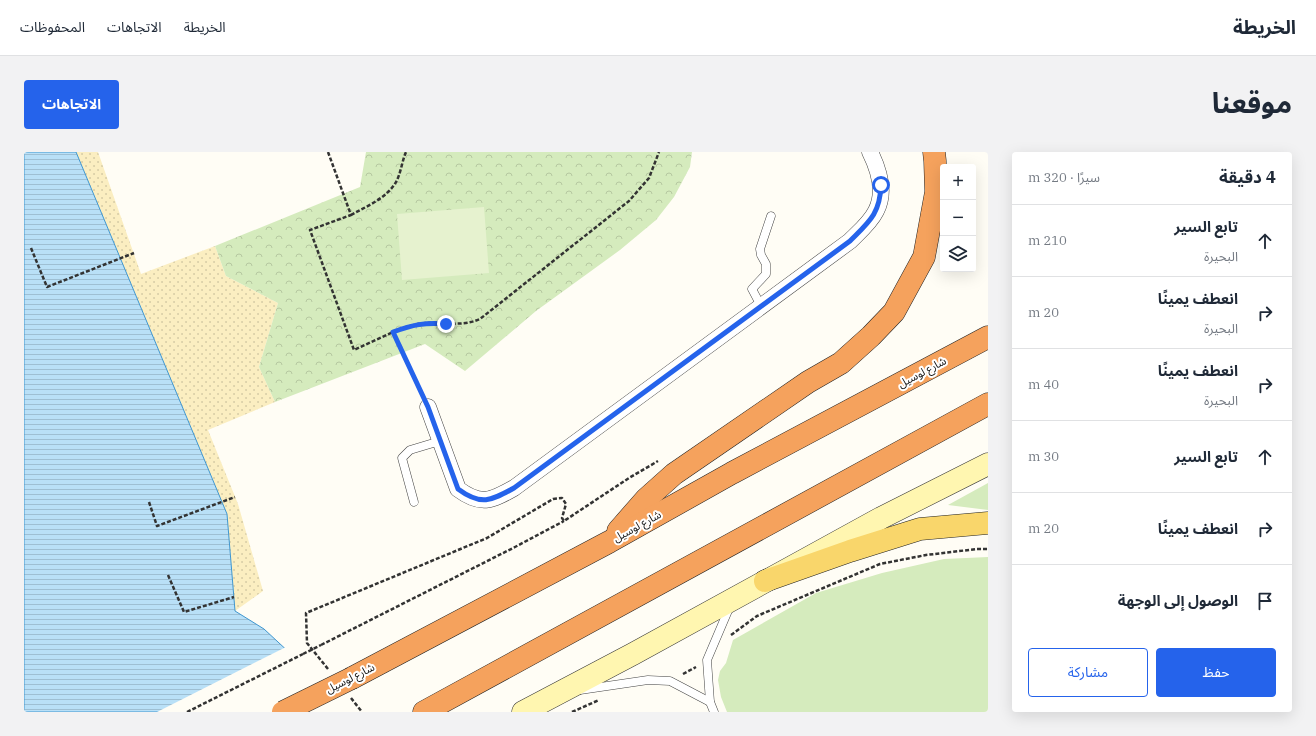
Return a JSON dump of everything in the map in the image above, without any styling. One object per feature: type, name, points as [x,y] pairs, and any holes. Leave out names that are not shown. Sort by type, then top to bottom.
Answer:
[{"type":"highway","points":[[609,542],[646,499],[674,474],[808,382],[840,363],[871,336],[894,312],[924,257],[936,192],[934,152]]},
{"type":"highway","name":"شارع لوسيل","points":[[283,712],[352,678],[609,542],[732,473],[988,337]]},
{"type":"highway","points":[[424,712],[988,404]]},
{"type":"main road","points":[[765,581],[920,529],[988,524]]},
{"type":"street","points":[[428,407],[458,489],[469,497],[482,500],[494,498],[514,488],[850,241],[867,224],[877,211],[881,198],[881,185],[875,162],[870,152]]},
{"type":"street","points":[[523,712],[882,518],[988,464]]},
{"type":"lane","points":[[761,306],[752,289],[766,274],[766,264],[761,255],[760,249],[770,216]]},
{"type":"lane","points":[[414,502],[402,458],[410,450],[440,441]]},
{"type":"lane","points":[[714,712],[710,702],[707,660],[732,600]]},
{"type":"lane","points":[[560,693],[648,680],[670,681],[710,702]]},
{"type":"path","points":[[328,152],[351,215]]},
{"type":"path","points":[[406,152],[396,181],[382,198],[351,215],[310,230],[354,350],[393,332],[415,324],[434,323],[457,325],[470,323],[480,319],[629,201],[648,178],[659,152]]},
{"type":"path","points":[[31,248],[47,287],[134,253]]},
{"type":"path","points":[[393,332],[428,407]]},
{"type":"path","points":[[187,712],[564,521],[630,478],[661,460]]},
{"type":"path","points":[[149,502],[157,526],[235,497]]},
{"type":"path","points":[[307,643],[306,613],[487,538],[553,499],[562,498],[566,504],[562,518],[564,521]]},
{"type":"path","points":[[730,636],[757,616],[880,564],[926,555],[977,548],[988,549]]},
{"type":"path","points":[[168,574],[184,612],[234,597]]},
{"type":"path","points":[[670,681],[707,660]]},
{"type":"path","points":[[572,712],[601,700]]},
{"type":"sand","points":[[76,152],[98,152],[141,274],[215,246],[226,276],[278,303],[259,367],[275,402],[208,430],[238,504],[263,591],[235,611],[227,514]]},
{"type":"green space","points":[[366,152],[692,152],[690,167],[674,197],[656,220],[620,250],[536,311],[465,371],[425,344],[275,402],[259,367],[278,303],[226,276],[215,246],[360,187]]},
{"type":"green space","points":[[484,207],[489,273],[402,280],[397,214]]},
{"type":"green space","points":[[988,483],[988,510],[948,505]]},
{"type":"green space","points":[[988,557],[988,712],[727,712],[721,697],[718,680],[720,671],[726,663],[733,640],[816,593],[882,573],[944,559]]},
{"type":"water","points":[[24,152],[76,152],[227,514],[235,611],[264,629],[292,655],[343,712],[24,712]]},
{"type":"pier","points":[[286,647],[345,712],[157,712]]},
{"type":"route","points":[[446,324],[415,324],[393,332],[428,407],[458,489],[469,497],[482,500],[494,498],[514,488],[850,241],[867,224],[877,211],[881,198],[881,185]]}]
